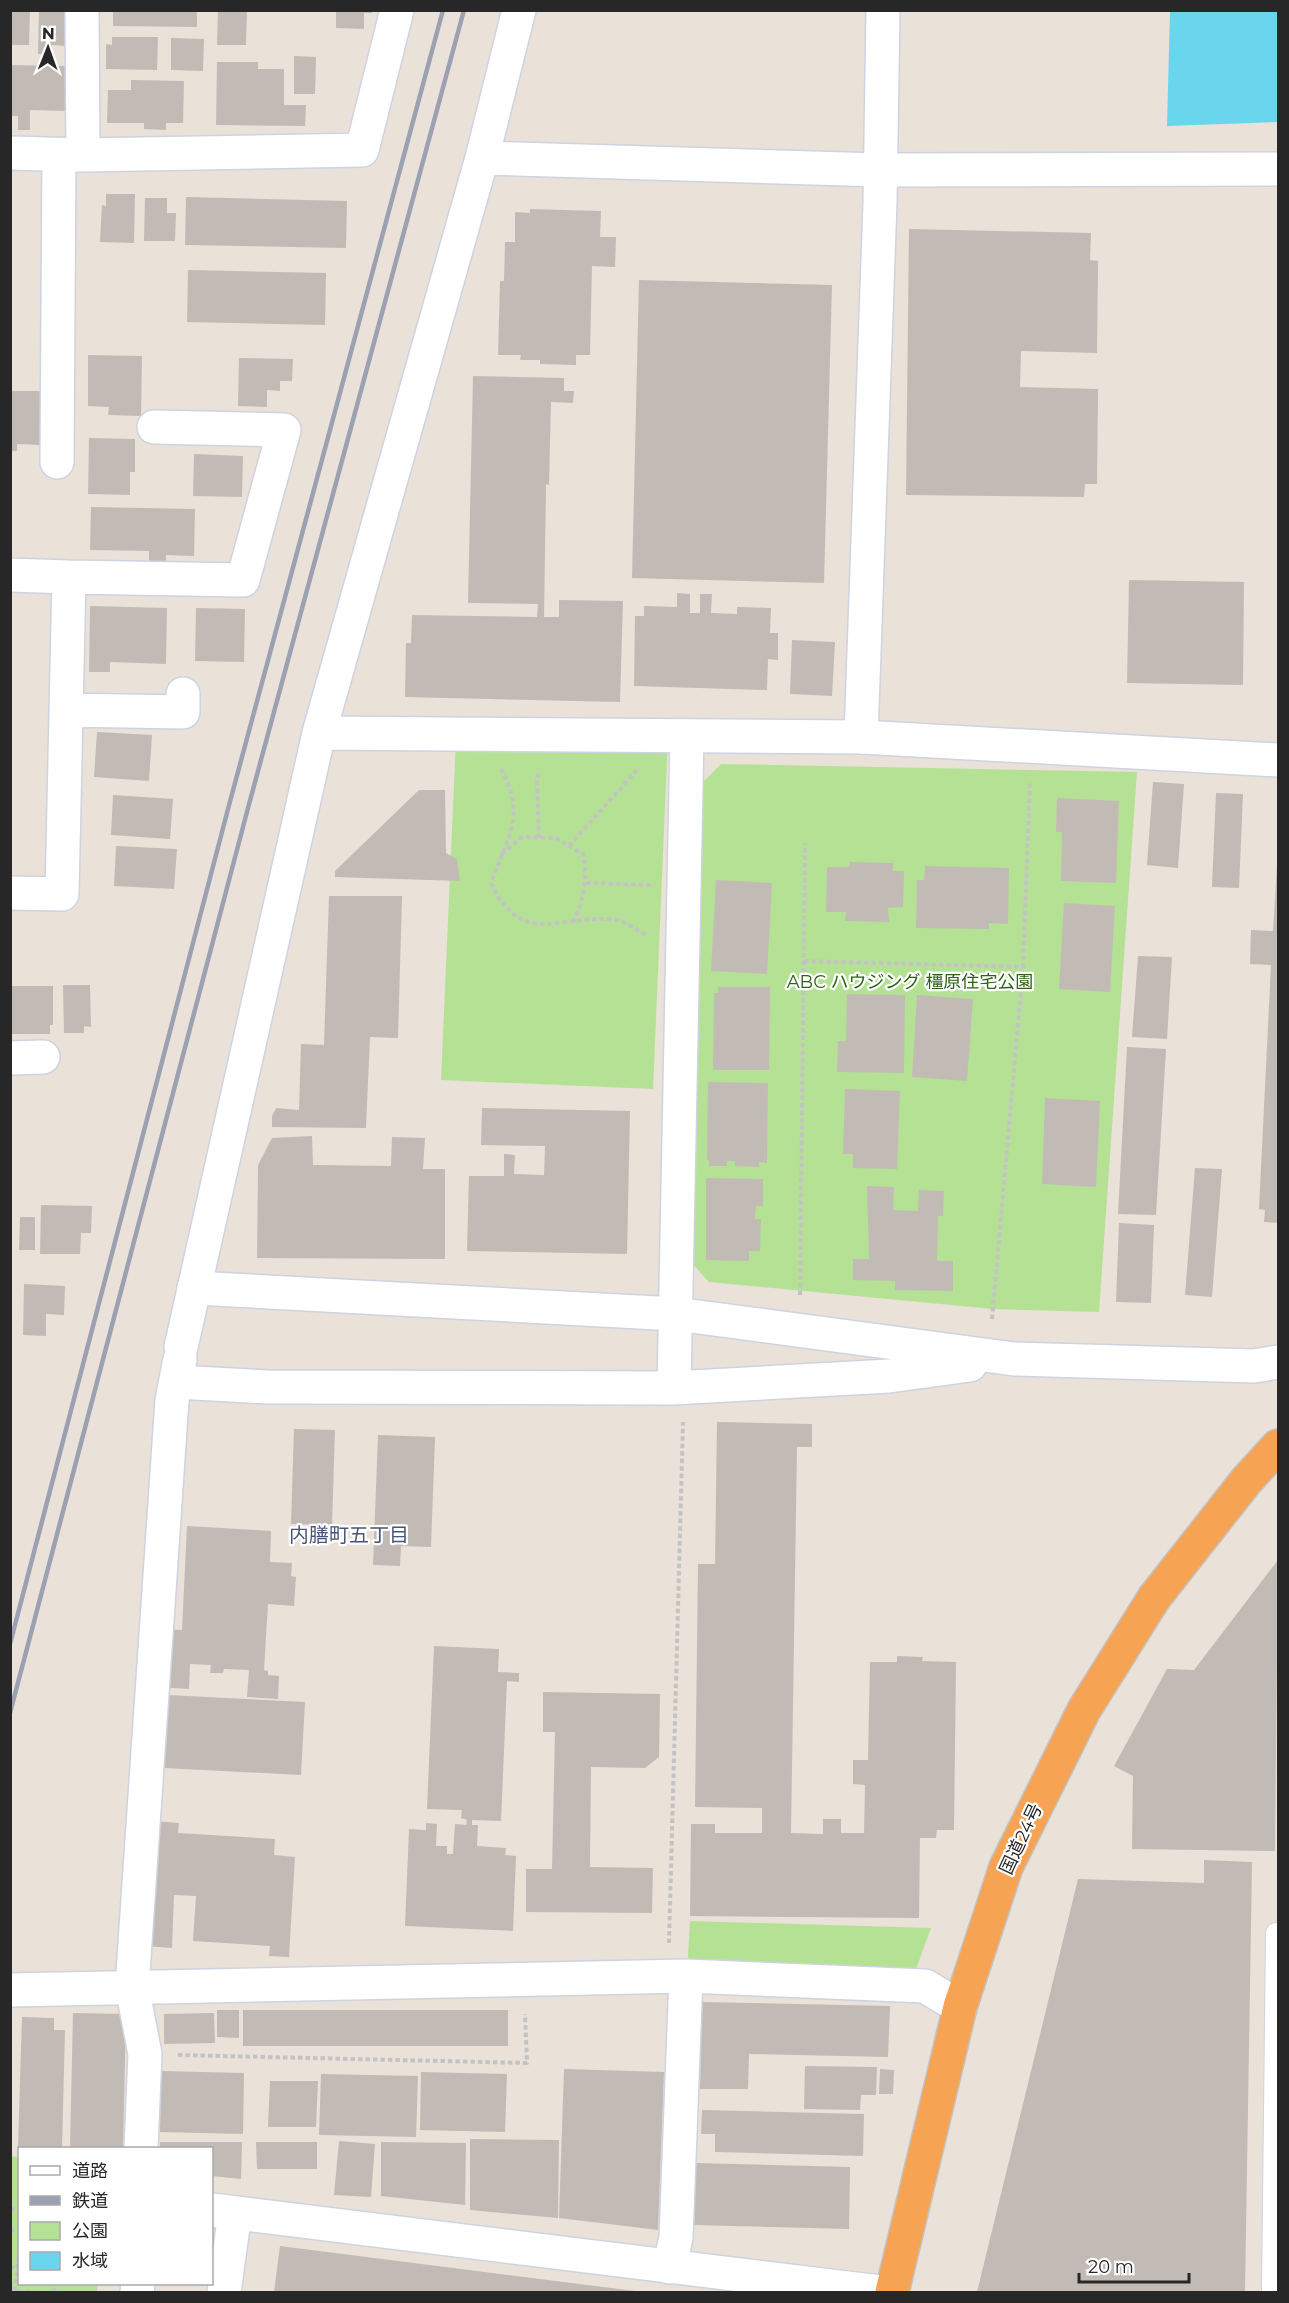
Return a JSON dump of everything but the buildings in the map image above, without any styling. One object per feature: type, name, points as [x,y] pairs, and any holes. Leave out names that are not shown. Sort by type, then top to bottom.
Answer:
[{"type":"highway","name":"国道24号","points":[[892,2292],[960,2007],[1006,1867],[1084,1710],[1154,1598],[1246,1481],[1278,1446]]},
{"type":"street","points":[[57,462],[71,155],[82,10]]},
{"type":"street","points":[[10,153],[71,155],[362,150],[398,10]]},
{"type":"street","points":[[141,2147],[145,2054],[132,1987],[172,1400],[177,1382],[181,1347],[319,733],[482,158],[519,10]]},
{"type":"street","points":[[861,737],[880,170],[883,10]]},
{"type":"street","points":[[482,158],[880,170],[1278,169]]},
{"type":"street","points":[[10,575],[243,580],[284,430],[154,427]]},
{"type":"street","points":[[10,893],[62,894],[69,577]]},
{"type":"street","points":[[66,710],[183,712],[183,694]]},
{"type":"street","points":[[319,733],[861,737],[1278,759]]},
{"type":"street","points":[[678,736],[684,886],[675,1314],[678,1403]]},
{"type":"street","points":[[10,1058],[42,1057]]},
{"type":"street","points":[[194,1288],[675,1314],[1014,1359],[1254,1366],[1278,1362]]},
{"type":"street","points":[[177,1382],[678,1403],[1014,1359]]},
{"type":"street","points":[[10,1990],[677,1977],[925,1986],[960,2007]]},
{"type":"street","points":[[669,2267],[676,2238],[677,1977]]},
{"type":"street","points":[[223,2211],[880,2292]]},
{"type":"street","points":[[223,2211],[231,2228],[224,2292]]},
{"type":"lane","points":[[1272,2292],[1276,2177],[1276,1933]]},
{"type":"path","points":[[481,735],[509,783],[516,818],[491,882],[501,904],[529,922],[556,925],[617,920],[683,953]]},
{"type":"path","points":[[539,838],[537,779],[551,736]]},
{"type":"path","points":[[569,846],[678,736]]},
{"type":"path","points":[[992,1319],[1023,967],[1032,747]]},
{"type":"path","points":[[501,855],[522,837],[556,838],[583,854],[587,875],[586,883],[581,905],[573,922]]},
{"type":"path","points":[[800,1299],[805,843]]},
{"type":"path","points":[[586,883],[684,886]]},
{"type":"path","points":[[804,961],[1023,967]]},
{"type":"path","points":[[677,1977],[673,1842],[678,1403]]},
{"type":"path","points":[[145,2054],[527,2063],[523,1979]]},
{"type":"path","points":[[10,2267],[18,2268],[13,2291],[33,2292]]},
{"type":"green space","points":[[668,736],[653,1089],[441,1080],[456,739]]},
{"type":"green space","name":"ABC ハウジング 橿原住宅公園","points":[[721,764],[1137,772],[1099,1312],[993,1309],[709,1282],[690,1261],[703,782]]},
{"type":"green space","points":[[690,1921],[931,1928],[916,1969],[693,1964],[688,1957]]},
{"type":"green space","points":[[11,2156],[18,2157],[18,2285],[98,2285],[97,2292],[11,2292]]},
{"type":"water","points":[[1170,11],[1278,11],[1278,122],[1167,126]]},
{"type":"railway","points":[[10,1644],[228,809],[443,10]]},
{"type":"railway","points":[[10,1713],[248,808],[464,10]]},
{"type":"district","name":"内膳町五丁目","points":[[349,1535]]}]
